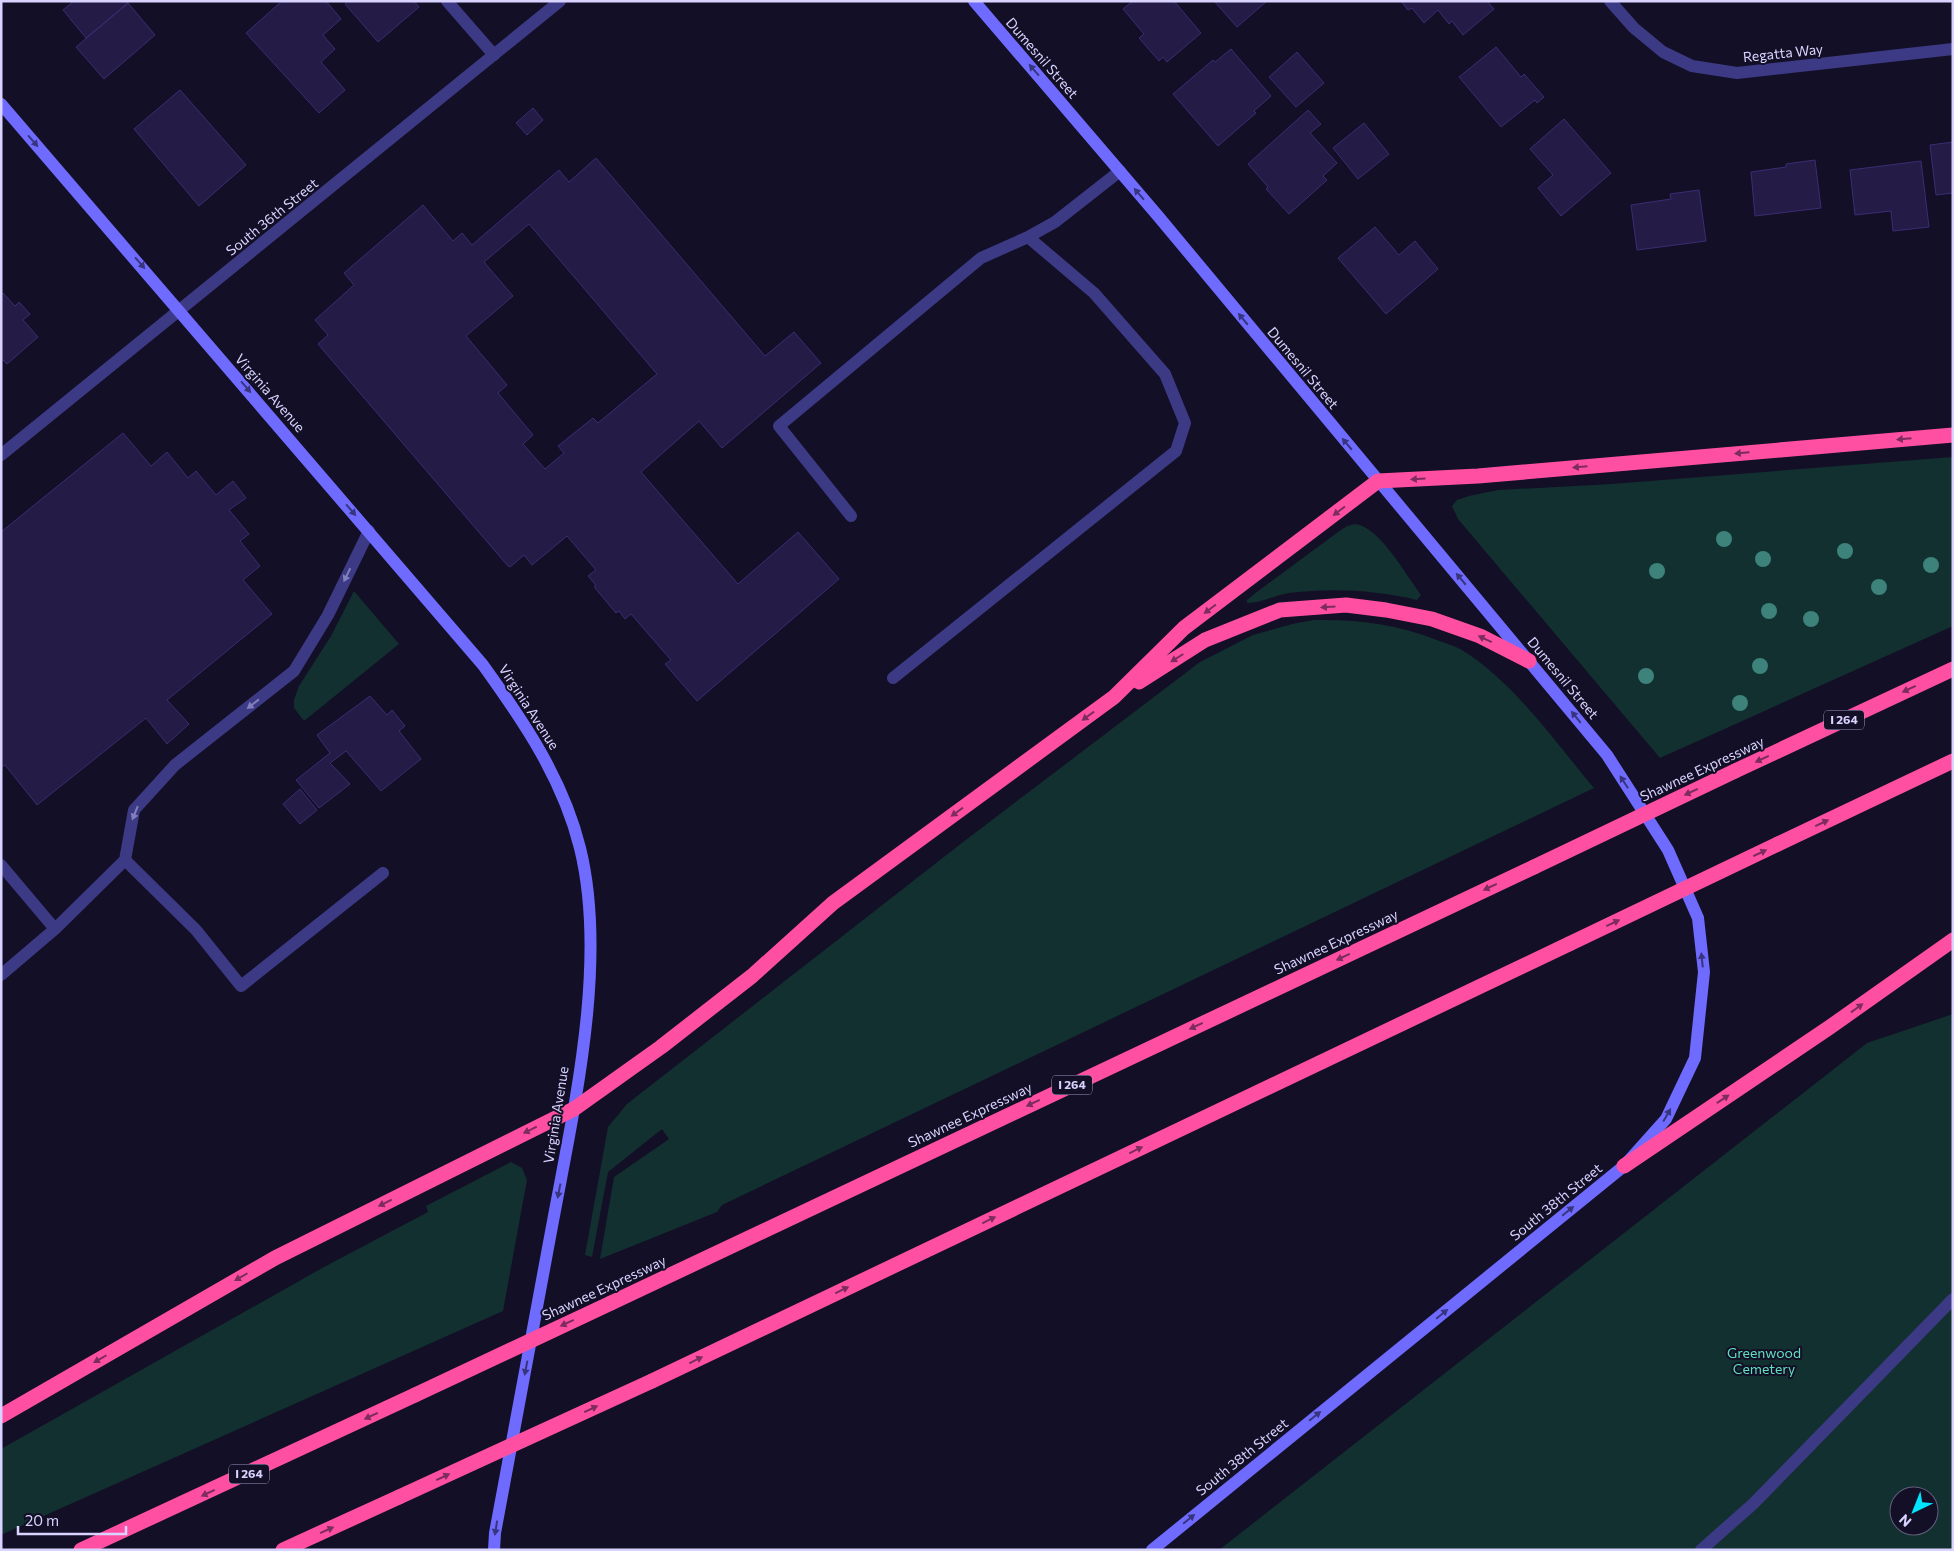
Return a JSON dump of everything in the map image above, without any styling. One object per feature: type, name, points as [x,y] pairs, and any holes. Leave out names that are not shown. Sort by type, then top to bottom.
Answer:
[{"type":"highway","points":[[1114,698],[1184,628],[1378,481],[1488,475],[1953,435]]},
{"type":"highway","points":[[1,1416],[275,1258],[574,1109],[661,1047],[744,982],[833,903],[1114,698],[1205,640],[1280,610],[1346,605],[1386,610],[1432,620],[1464,631],[1529,661]]},
{"type":"highway","name":"Shawnee Expressway","points":[[81,1550],[611,1303],[1953,669]]},
{"type":"highway","points":[[283,1550],[652,1381],[1953,761]]},
{"type":"highway","points":[[1624,1166],[1830,1027],[1953,940]]},
{"type":"main road","name":"Dumesnil Street","points":[[974,1],[1120,171],[1607,755]]},
{"type":"main road","name":"Virginia Avenue","points":[[1,104],[181,310],[483,665],[526,725],[552,770],[564,799],[580,847],[588,890],[590,934],[587,1010],[574,1109],[496,1524],[494,1550]]},
{"type":"main road","name":"South 38th Street","points":[[1152,1550],[1624,1166],[1666,1119],[1695,1058],[1704,972],[1698,918],[1668,850],[1607,755]]},
{"type":"street","points":[[447,1],[494,55]]},
{"type":"street","name":"South 36th Street","points":[[1,455],[560,1]]},
{"type":"street","name":"Regatta Way","points":[[1610,1],[1634,28],[1663,52],[1692,66],[1737,73],[1953,49]]},
{"type":"street","points":[[852,516],[779,426],[981,258],[1028,237],[1055,222],[1120,171]]},
{"type":"street","points":[[893,678],[1176,451],[1185,424],[1166,374],[1094,293],[1028,237]]},
{"type":"street","points":[[1,975],[55,929],[125,860],[134,810],[175,765],[294,671],[328,615],[369,531]]},
{"type":"street","points":[[125,860],[196,930],[241,986],[383,874]]},
{"type":"street","points":[[1,865],[55,929]]},
{"type":"street","points":[[1701,1550],[1753,1504],[1953,1300]]},
{"type":"green space","points":[[1953,457],[1953,626],[1660,758],[1458,519],[1452,506],[1457,500],[1498,490],[1612,484]]},
{"type":"green space","points":[[1355,524],[1364,527],[1374,534],[1392,553],[1421,595],[1417,600],[1369,592],[1322,591],[1289,593],[1258,602],[1247,603],[1247,600],[1254,594],[1338,532],[1347,526]]},
{"type":"green space","points":[[354,591],[399,644],[304,721],[294,708],[294,700],[299,686],[331,636]]},
{"type":"green space","points":[[1314,620],[1345,620],[1392,626],[1462,650],[1500,679],[1517,696],[1594,788],[722,1205],[717,1212],[600,1259],[614,1177],[669,1139],[662,1129],[608,1172],[592,1257],[585,1255],[608,1127],[627,1104],[967,839],[1200,662],[1253,635]]},
{"type":"green space","name":"Greenwood Cemetery","points":[[1953,1014],[1953,1550],[1219,1550],[1867,1043]]},
{"type":"green space","points":[[511,1162],[522,1168],[527,1180],[503,1311],[1,1535],[1,1449],[324,1267],[428,1212],[426,1206]]},
{"type":"building","points":[[74,1],[126,1],[128,3],[86,38],[63,10]]},
{"type":"building","points":[[282,1],[326,1],[341,19],[323,35],[335,49],[321,62],[345,90],[319,113],[246,33]]},
{"type":"building","points":[[348,1],[414,1],[419,7],[378,42],[345,4]]},
{"type":"building","points":[[1133,1],[1174,1],[1201,33],[1167,62],[1163,57],[1159,61],[1139,38],[1144,34],[1123,9]]},
{"type":"building","points":[[1214,1],[1267,1],[1237,27]]},
{"type":"building","points":[[1401,1],[1487,1],[1494,9],[1463,35],[1452,21],[1449,24],[1438,10],[1424,23],[1412,8],[1408,10]]},
{"type":"building","points":[[128,3],[155,35],[104,79],[76,47]]},
{"type":"building","points":[[1496,47],[1521,77],[1524,74],[1544,97],[1537,103],[1535,100],[1501,127],[1459,77]]},
{"type":"building","points":[[1231,49],[1271,96],[1254,111],[1256,113],[1218,146],[1173,94],[1213,60],[1215,62]]},
{"type":"building","points":[[1297,52],[1324,83],[1296,107],[1269,77]]},
{"type":"building","points":[[180,90],[246,165],[199,206],[134,129]]},
{"type":"building","points":[[533,108],[543,120],[527,135],[516,123]]},
{"type":"building","points":[[1308,110],[1321,124],[1310,133],[1337,163],[1323,176],[1327,180],[1289,214],[1266,189],[1268,187],[1248,164]]},
{"type":"building","points":[[1564,119],[1611,173],[1561,216],[1538,188],[1553,175],[1530,149]]},
{"type":"building","points":[[1364,123],[1389,154],[1358,179],[1333,148]]},
{"type":"building","points":[[1953,142],[1953,193],[1936,195],[1930,145]]},
{"type":"building","points":[[596,158],[765,356],[794,332],[821,363],[722,448],[699,421],[641,472],[738,584],[798,532],[839,579],[697,701],[665,664],[671,660],[631,614],[625,619],[619,611],[616,613],[595,588],[595,584],[588,576],[596,570],[567,536],[532,565],[524,555],[510,567],[507,565],[318,344],[328,335],[315,320],[354,285],[344,273],[423,205],[453,241],[462,233],[472,245],[559,170],[569,182]],"holes":[[[529,224],[657,374],[598,423],[593,418],[558,446],[564,453],[545,469],[523,444],[533,435],[498,393],[507,385],[466,336],[513,296],[484,262]]]},
{"type":"building","points":[[1815,160],[1821,208],[1755,216],[1751,172],[1786,167],[1786,164]]},
{"type":"building","points":[[1921,161],[1929,227],[1893,231],[1891,211],[1855,215],[1850,170]]},
{"type":"building","points":[[1699,190],[1706,241],[1637,250],[1631,205],[1671,199],[1670,194]]},
{"type":"building","points":[[1375,227],[1399,255],[1415,241],[1438,269],[1386,314],[1338,258]]},
{"type":"building","points":[[3,293],[15,306],[19,302],[30,314],[23,320],[38,337],[7,364],[1,358],[1,295]]},
{"type":"building","points":[[123,433],[151,466],[167,452],[188,478],[196,471],[216,495],[233,481],[246,498],[229,510],[249,534],[240,541],[260,566],[243,580],[272,614],[167,700],[189,724],[167,744],[146,718],[37,805],[5,765],[1,767],[1,532]]},
{"type":"building","points":[[370,696],[387,715],[392,710],[405,726],[399,731],[421,759],[381,791],[346,751],[330,763],[350,784],[319,808],[296,780],[330,753],[317,735]]},
{"type":"building","points":[[300,789],[317,810],[300,824],[283,804]]}]
